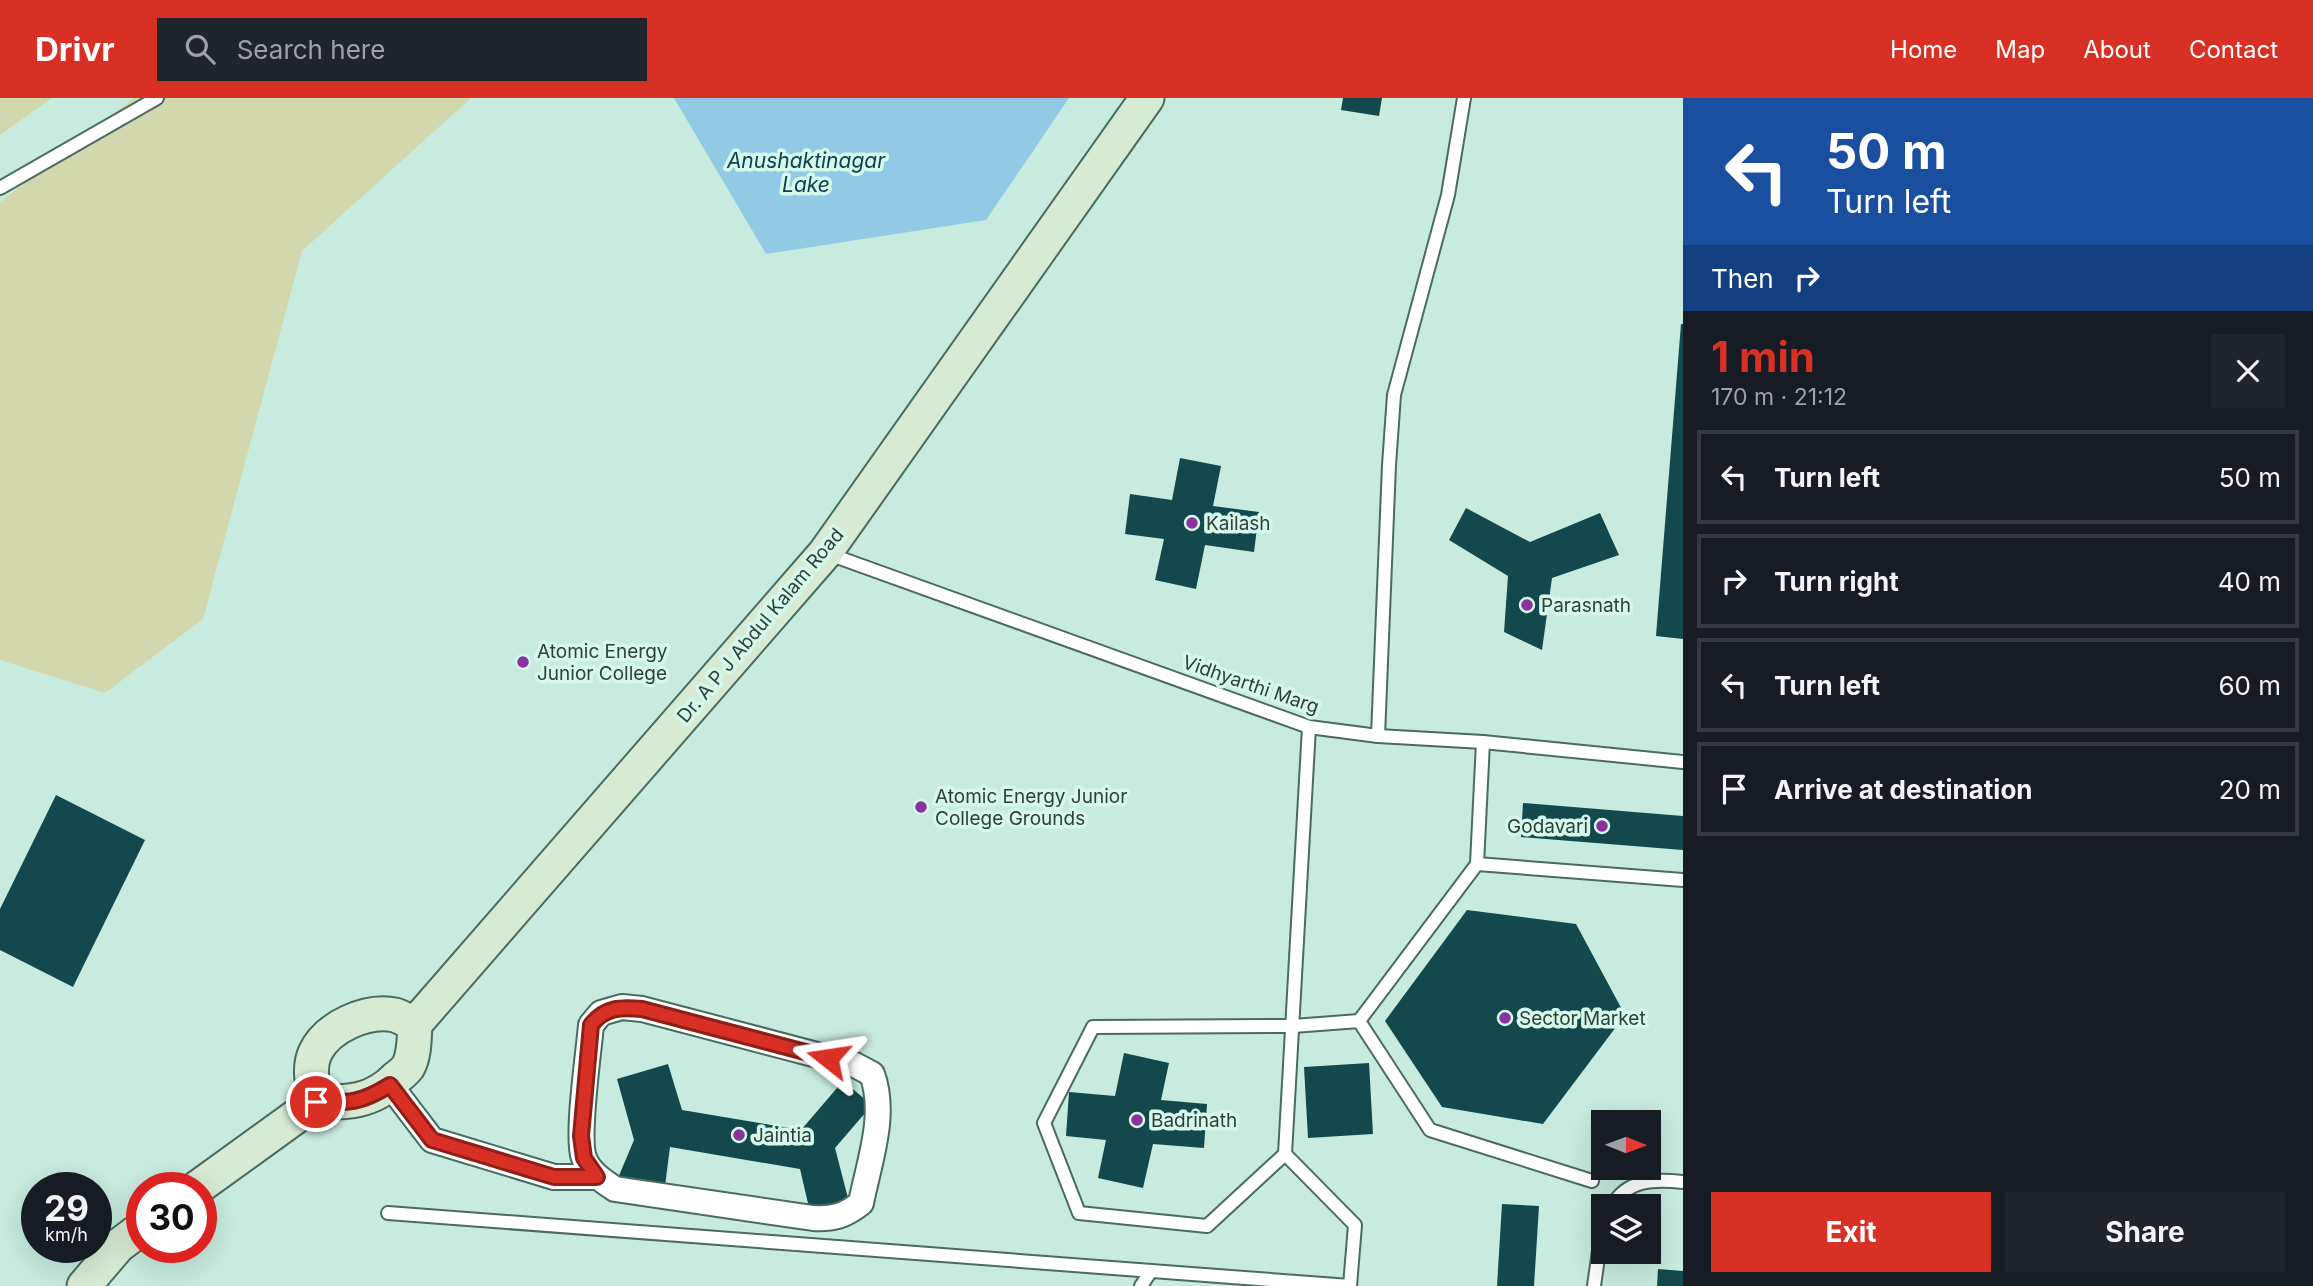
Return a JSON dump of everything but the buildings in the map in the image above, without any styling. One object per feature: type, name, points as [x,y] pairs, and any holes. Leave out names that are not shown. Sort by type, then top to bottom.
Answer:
[{"type":"street","name":"Dr. A P J Abdul Kalam Road","points":[[415,1024],[825,553],[1147,98]]},
{"type":"street","points":[[390,1085],[432,1140],[554,1177],[597,1177],[615,1189],[831,1219],[848,1213],[860,1203],[875,1132],[878,1092],[872,1074],[855,1065],[642,1009],[622,1007],[601,1013],[591,1025],[581,1136],[584,1158],[597,1177]]},
{"type":"street","points":[[217,1174],[316,1102],[346,1103],[368,1099],[390,1085],[407,1067],[414,1049],[415,1024],[394,1015],[371,1015],[348,1023],[327,1037],[315,1054],[311,1076],[316,1102]]},
{"type":"street","points":[[84,1286],[126,1240]]},
{"type":"lane","points":[[0,188],[157,98]]},
{"type":"lane","points":[[1378,736],[1394,395],[1448,195],[1464,98]]},
{"type":"lane","name":"Vidhyarthi Marg","points":[[825,553],[1309,727],[1378,736],[1483,742],[1683,762]]},
{"type":"lane","points":[[1309,727],[1293,1026],[1285,1154],[1207,1226],[1079,1213],[1044,1123],[1093,1027],[1293,1026],[1359,1021],[1477,864],[1483,742]]},
{"type":"lane","points":[[1477,864],[1683,880]]},
{"type":"lane","points":[[1359,1021],[1430,1130],[1592,1181]]},
{"type":"lane","points":[[388,1213],[1350,1286],[1355,1225],[1285,1154]]},
{"type":"lane","points":[[1619,1194],[1639,1183],[1666,1180],[1683,1182]]},
{"type":"lane","points":[[1594,1286],[1597,1264]]},
{"type":"lane","points":[[1141,1286],[1151,1271]]},
{"type":"green space","points":[[0,98],[52,98],[0,135]]},
{"type":"green space","points":[[134,98],[471,98],[302,251],[203,619],[105,693],[0,660],[0,202]]},
{"type":"water","name":"Anushaktinagar Lake","points":[[674,98],[1069,98],[986,220],[766,254]]},
{"type":"place","name":"Kailash","points":[[1192,523]]},
{"type":"place","name":"Parasnath","points":[[1527,605]]},
{"type":"place","name":"Atomic Energy Junior College","points":[[523,662]]},
{"type":"place","name":"Atomic Energy Junior College Grounds","points":[[921,807]]},
{"type":"place","name":"Godavari","points":[[1602,826]]},
{"type":"place","name":"Sector Market","points":[[1505,1018]]},
{"type":"place","name":"Badrinath","points":[[1137,1120]]},
{"type":"place","name":"Jaintia","points":[[739,1135]]},
{"type":"route","points":[[316,1102],[346,1103],[368,1099],[390,1085],[432,1140],[554,1177],[597,1177],[584,1158],[581,1136],[591,1025],[601,1013],[622,1007],[642,1009],[828,1058]]}]
